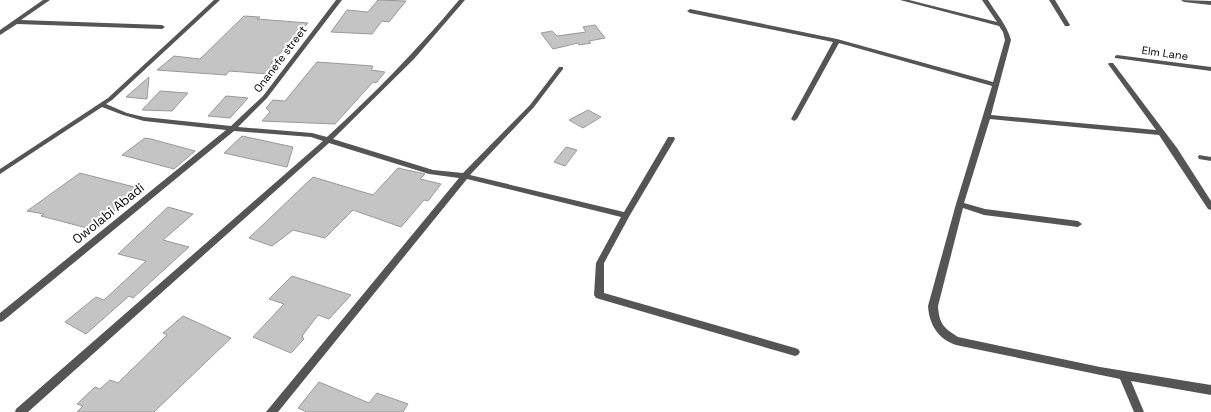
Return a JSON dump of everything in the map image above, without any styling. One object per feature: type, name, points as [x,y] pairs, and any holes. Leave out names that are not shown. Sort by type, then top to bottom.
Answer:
[{"type":"street","points":[[0,33],[47,0]]},
{"type":"street","points":[[0,172],[102,105],[123,89],[217,0]]},
{"type":"street","name":"Onanefe street","points":[[233,128],[265,96],[339,0]]},
{"type":"street","points":[[20,412],[329,140],[406,65],[462,0]]},
{"type":"street","points":[[903,0],[1002,25]]},
{"type":"street","points":[[985,0],[1002,25],[1008,40],[987,117],[960,204],[933,306],[933,318],[940,332],[956,341],[1124,375],[1211,390]]},
{"type":"street","points":[[1052,0],[1067,25]]},
{"type":"street","points":[[1184,0],[1211,3]]},
{"type":"street","points":[[690,11],[837,41],[995,85]]},
{"type":"street","points":[[16,22],[162,27]]},
{"type":"street","points":[[794,119],[837,41]]},
{"type":"street","name":"Elm Lane","points":[[1117,57],[1211,69]]},
{"type":"street","points":[[1111,64],[1162,133],[1211,207]]},
{"type":"street","points":[[271,412],[465,176],[532,106],[561,68]]},
{"type":"street","points":[[102,105],[125,114],[144,119],[202,126],[312,135],[432,172],[465,176],[626,215]]},
{"type":"street","points":[[987,117],[1162,133]]},
{"type":"street","name":"Owolabi Abadi","points":[[0,318],[233,128]]},
{"type":"street","points":[[671,138],[600,263],[599,295],[795,352]]},
{"type":"street","points":[[1202,157],[1211,159]]},
{"type":"street","points":[[960,204],[984,212],[1078,224]]},
{"type":"street","points":[[1124,375],[1138,412]]},
{"type":"building","points":[[378,0],[406,1],[389,22],[382,21],[372,34],[331,32],[347,10],[368,12]]},
{"type":"building","points":[[244,16],[260,17],[257,19],[308,23],[271,63],[278,64],[269,74],[229,71],[226,75],[157,70],[174,56],[200,59]]},
{"type":"building","points":[[595,25],[605,38],[589,41],[591,43],[579,45],[578,43],[553,49],[541,33],[552,31],[557,36],[586,32],[583,27]]},
{"type":"building","points":[[317,62],[373,66],[371,70],[385,72],[376,83],[373,82],[335,124],[262,121],[270,112],[266,108],[273,100],[285,101]]},
{"type":"building","points":[[149,77],[147,99],[126,97]]},
{"type":"building","points":[[160,91],[188,93],[172,111],[142,110]]},
{"type":"building","points":[[226,96],[248,98],[230,118],[208,116]]},
{"type":"building","points":[[588,110],[601,117],[583,128],[569,120]]},
{"type":"building","points":[[242,136],[293,147],[287,167],[224,153]]},
{"type":"building","points":[[145,138],[195,151],[174,169],[122,155]]},
{"type":"building","points":[[566,147],[577,150],[565,166],[554,162]]},
{"type":"building","points":[[398,168],[425,174],[420,179],[441,184],[428,201],[424,200],[401,227],[353,210],[325,238],[293,230],[272,246],[249,238],[313,177],[373,195]]},
{"type":"building","points":[[80,173],[142,189],[91,229],[41,216],[44,214],[27,211]]},
{"type":"building","points":[[168,207],[193,214],[163,240],[189,247],[133,298],[129,296],[86,334],[65,322],[96,297],[104,300],[146,261],[118,254]]},
{"type":"building","points":[[292,276],[351,295],[329,319],[318,315],[302,336],[304,339],[291,353],[253,337],[284,304],[269,299]]},
{"type":"building","points":[[183,316],[231,338],[154,412],[77,412],[83,406],[77,404],[95,387],[100,389],[110,380],[118,383],[167,335],[163,333]]},
{"type":"building","points":[[319,382],[369,403],[377,393],[408,404],[403,412],[307,412],[298,408]]}]
